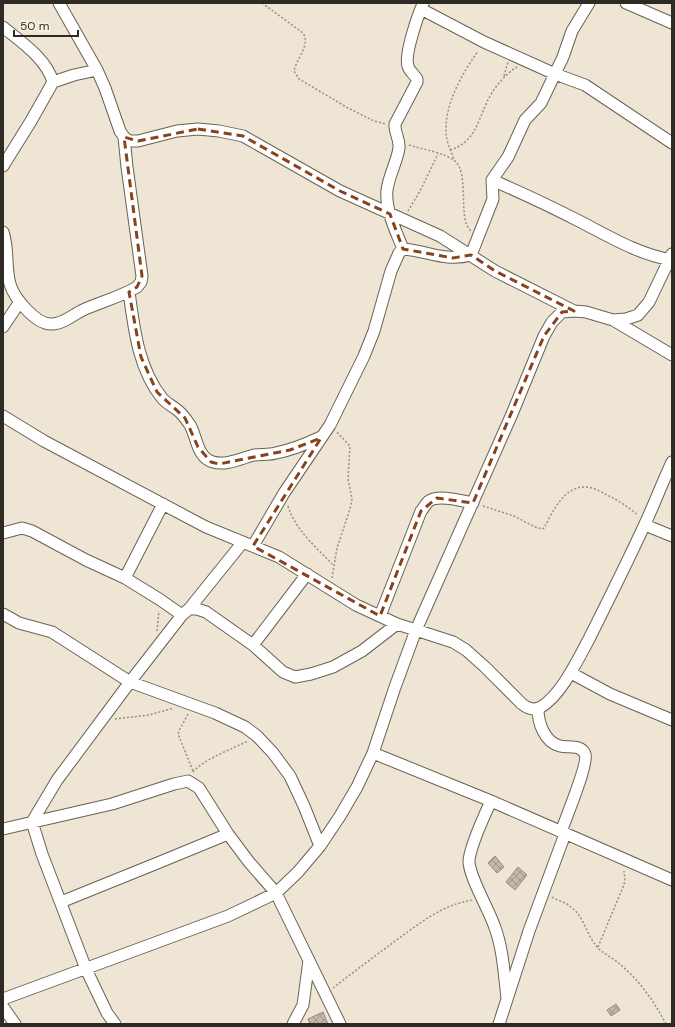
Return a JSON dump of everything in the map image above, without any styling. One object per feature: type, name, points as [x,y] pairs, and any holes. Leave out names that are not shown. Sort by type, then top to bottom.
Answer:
[{"type":"street","points":[[59,3],[97,70],[120,131],[129,141],[138,141],[177,131],[198,129],[219,131],[243,136],[340,191],[440,236],[495,271],[574,311]]},
{"type":"street","points":[[471,255],[493,199],[492,180],[508,157],[525,120],[541,103],[555,74],[572,31],[589,3]]},
{"type":"street","points":[[626,3],[672,23]]},
{"type":"street","points":[[403,249],[390,214],[387,190],[397,156],[399,141],[394,127],[417,82],[415,76],[408,68],[407,62],[422,6],[484,42],[555,74],[573,79],[595,90],[631,117],[672,143]]},
{"type":"street","points":[[3,27],[40,59],[50,72],[53,82]]},
{"type":"street","points":[[3,166],[53,82],[74,75],[97,70]]},
{"type":"street","points":[[3,232],[6,242],[10,283],[13,293],[19,303],[46,324],[53,324],[82,310],[129,292],[137,287],[141,282],[142,276],[126,167],[124,137]]},
{"type":"street","points":[[492,180],[643,252],[671,258],[644,309],[638,315],[626,319],[613,320]]},
{"type":"street","points":[[398,236],[403,220]]},
{"type":"street","points":[[403,249],[453,258],[471,255]]},
{"type":"street","points":[[115,1024],[86,969],[42,854],[32,822],[57,780],[130,682],[185,612],[248,544],[330,425],[364,356],[374,331],[391,271],[399,253],[403,249]]},
{"type":"street","points":[[129,292],[141,357],[150,378],[163,400],[176,409],[190,425],[195,434],[198,447],[204,458],[219,464],[256,455],[273,454],[290,450],[322,437]]},
{"type":"street","points":[[3,327],[19,303]]},
{"type":"street","points":[[15,1024],[3,1000],[228,916],[276,893],[298,872],[320,846],[357,787],[373,753],[416,630],[474,503],[544,336],[552,322],[562,312],[586,312],[613,320],[672,355]]},
{"type":"street","points":[[3,416],[44,440],[206,527],[279,557],[356,605],[397,624],[453,642],[466,650],[527,708],[538,709],[554,695],[571,673],[610,598],[646,523],[672,462]]},
{"type":"street","points":[[380,616],[421,511],[429,501],[437,498],[474,503]]},
{"type":"street","points":[[125,578],[163,504]]},
{"type":"street","points":[[646,523],[672,536]]},
{"type":"street","points":[[3,533],[22,528],[125,578],[159,599],[185,612],[197,609],[206,612],[253,644],[283,672],[295,677],[333,667],[362,651],[397,624]]},
{"type":"street","points":[[253,644],[307,574]]},
{"type":"street","points":[[3,614],[20,623],[52,632],[130,682],[231,720],[245,727],[257,736],[273,753],[290,776],[320,846]]},
{"type":"street","points":[[571,673],[610,694],[672,720]]},
{"type":"street","points":[[499,1024],[528,931],[545,892],[584,766],[584,752],[576,747],[559,746],[550,740],[540,727],[538,709]]},
{"type":"street","points":[[373,753],[491,801],[672,880]]},
{"type":"street","points":[[3,828],[112,804],[174,784],[190,777],[199,788],[228,834],[249,862],[276,893],[340,1024]]},
{"type":"street","points":[[491,801],[478,830],[469,860],[471,873],[494,925],[500,946],[507,998]]},
{"type":"street","points":[[61,902],[228,834]]},
{"type":"street","points":[[293,1024],[303,1005],[309,959]]},
{"type":"path","points":[[262,3],[303,33],[306,37],[305,45],[294,71],[299,78],[312,87],[374,121],[395,124]]},
{"type":"path","points":[[476,242],[466,223],[462,176],[450,150],[446,133],[449,104],[464,72],[484,42]]},
{"type":"path","points":[[504,78],[510,54]]},
{"type":"path","points":[[450,150],[460,147],[467,142],[472,135],[490,96],[512,69],[526,61]]},
{"type":"path","points":[[399,141],[438,154],[455,162]]},
{"type":"path","points":[[403,220],[420,191],[438,154]]},
{"type":"path","points":[[330,425],[348,442],[351,450],[348,474],[352,499],[337,548],[330,590]]},
{"type":"path","points":[[474,503],[514,516],[542,529],[561,500],[576,488],[584,486],[596,489],[634,511],[646,523]]},
{"type":"path","points":[[284,493],[289,510],[302,532],[334,566]]},
{"type":"path","points":[[156,636],[159,614],[159,599]]},
{"type":"path","points":[[100,722],[148,715],[191,705]]},
{"type":"path","points":[[190,777],[178,734],[191,705]]},
{"type":"path","points":[[190,777],[197,767],[205,762],[257,736]]},
{"type":"path","points":[[598,948],[623,888],[625,881],[624,868],[629,860]]},
{"type":"path","points":[[545,892],[571,906],[578,914],[586,930],[598,948],[621,964],[632,975],[657,1007],[666,1024]]},
{"type":"path","points":[[326,994],[387,947],[431,916],[462,902],[482,899]]},
{"type":"highlighted area","points":[[198,129],[243,136],[340,191],[390,214],[403,249],[453,258],[471,255],[495,271],[574,311],[562,312],[544,336],[473,503],[437,498],[421,511],[380,616],[253,546],[321,438],[290,450],[219,464],[211,462],[198,447],[185,418],[157,392],[141,357],[129,292],[137,287],[142,276],[124,137],[138,141]]},
{"type":"building","points":[[495,856],[504,867],[497,873],[488,863]]},
{"type":"building","points":[[518,867],[527,875],[515,890],[506,882]]},
{"type":"building","points":[[616,1004],[620,1010],[611,1016],[607,1010]]},
{"type":"building","points":[[323,1012],[328,1024],[310,1024],[308,1019]]}]
